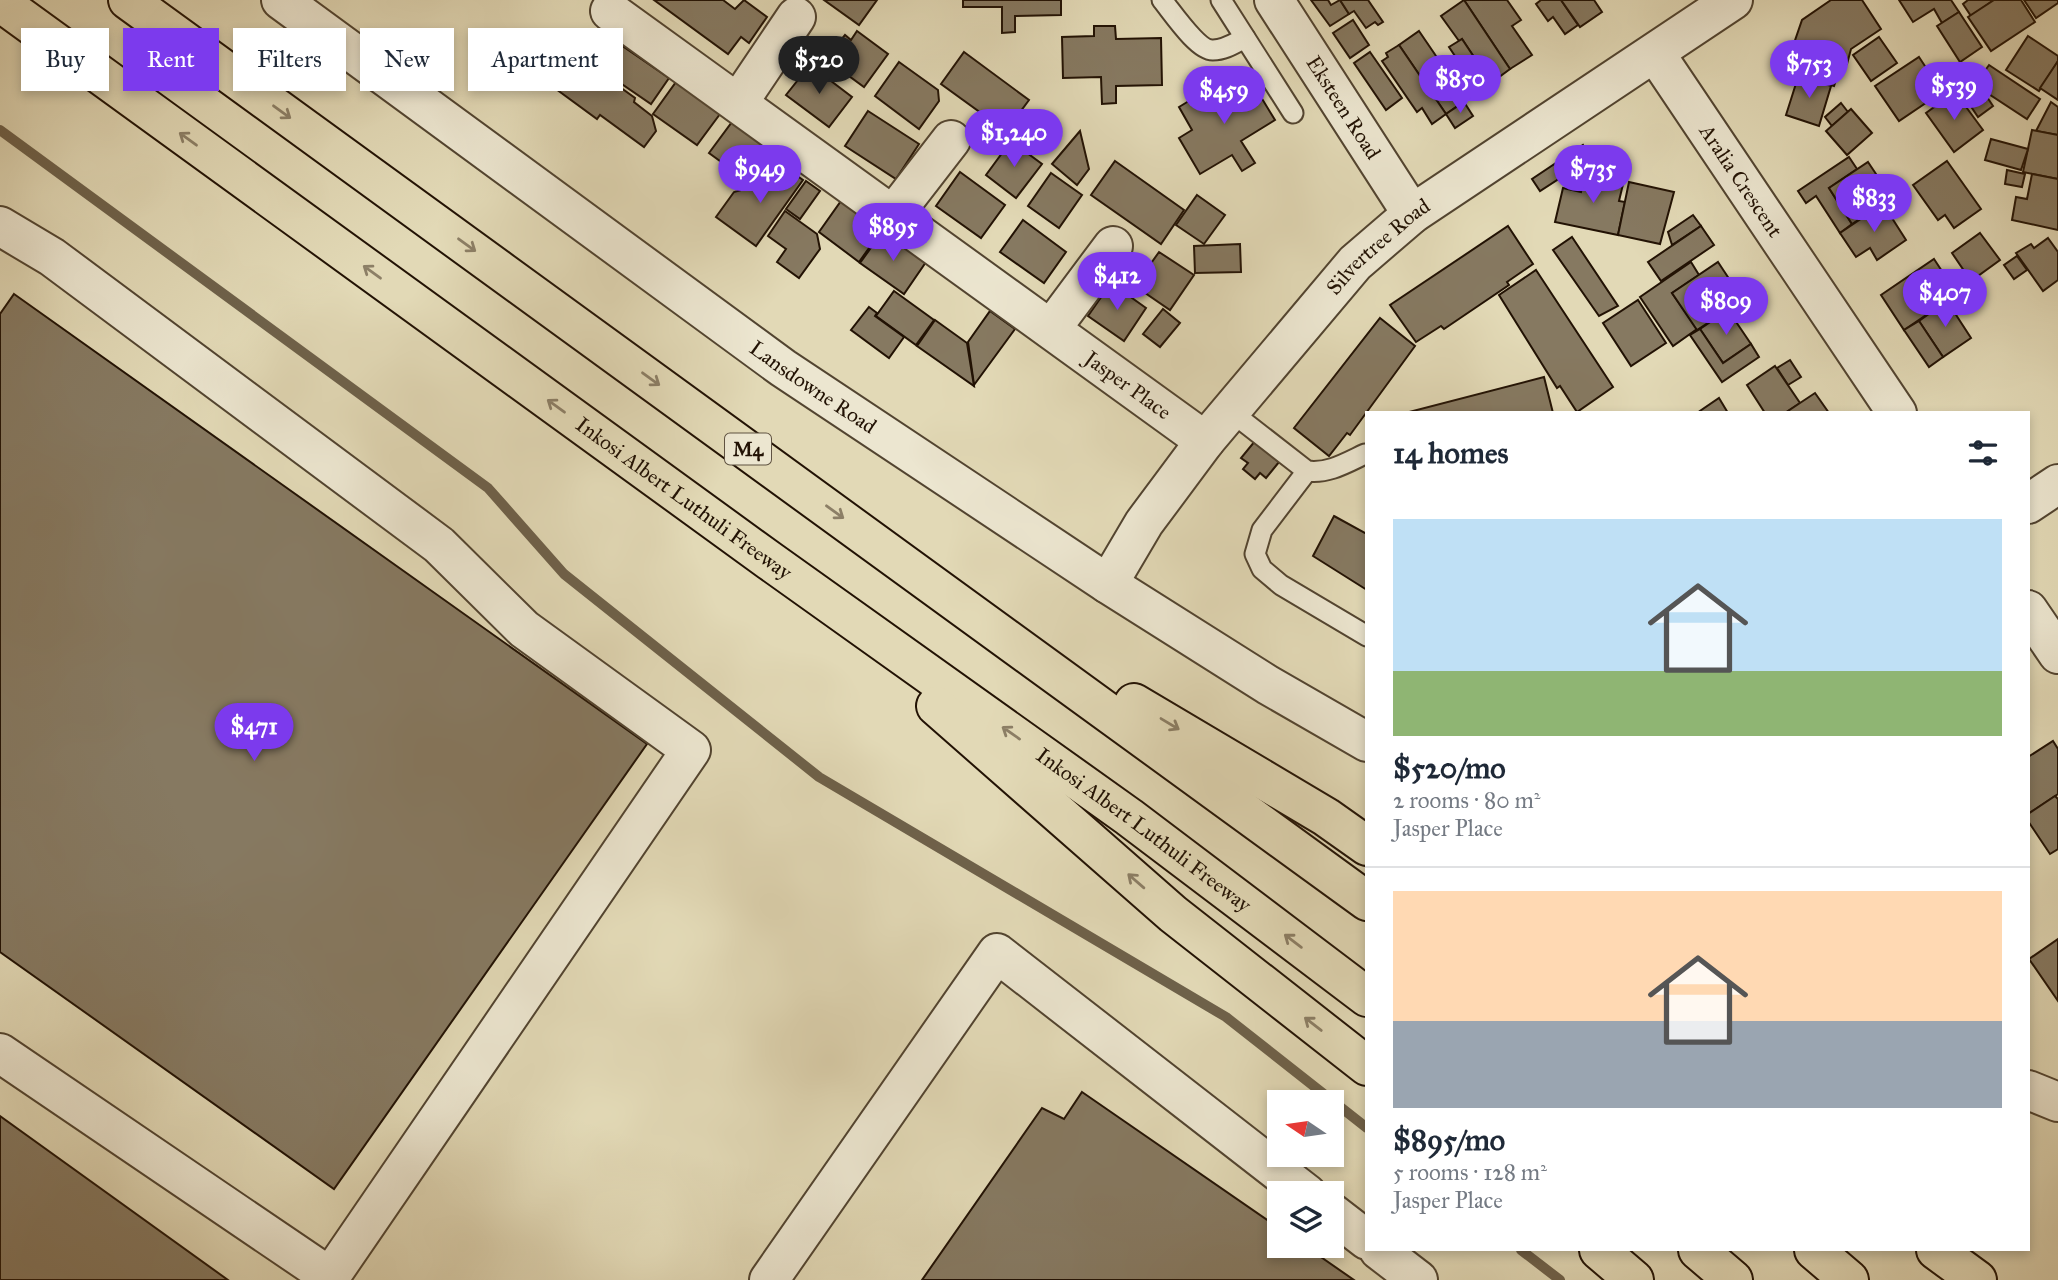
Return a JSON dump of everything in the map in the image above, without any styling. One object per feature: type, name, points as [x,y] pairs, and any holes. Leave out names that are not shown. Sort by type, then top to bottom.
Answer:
[{"type":"highway","name":"M4","points":[[128,0],[1365,900]]},
{"type":"highway","name":"Inkosi Albert Luthuli Freeway","points":[[0,2],[769,561],[1129,817],[1365,995]]},
{"type":"highway","points":[[769,561],[1173,914],[1365,1064]]},
{"type":"highway","points":[[942,590],[1314,810],[1365,845]]},
{"type":"highway","points":[[1600,1251],[1634,1280]]},
{"type":"highway","points":[[1699,1251],[1733,1280]]},
{"type":"highway","points":[[1815,1251],[1849,1280]]},
{"type":"highway","points":[[1937,1251],[1977,1280]]},
{"type":"street","name":"Lansdowne Road","points":[[281,0],[783,368],[1108,584],[1268,685],[1365,741]]},
{"type":"street","name":"Eksteen Road","points":[[1274,0],[1412,214]]},
{"type":"street","name":"Silvertree Road","points":[[1108,584],[1144,523],[1205,441],[1355,263],[1412,214],[1733,0]]},
{"type":"street","name":"Jasper Place","points":[[610,11],[1205,441]]},
{"type":"street","points":[[738,103],[796,17]]},
{"type":"street","name":"Aralia Crescent","points":[[1656,53],[1896,411]]},
{"type":"street","points":[[894,215],[951,140]]},
{"type":"street","points":[[0,226],[52,257],[439,545],[524,629],[691,750],[330,1278],[0,1054]]},
{"type":"street","points":[[1051,329],[1113,246]]},
{"type":"street","points":[[2030,503],[2058,484]]},
{"type":"street","points":[[2030,613],[2058,654]]},
{"type":"street","points":[[769,1280],[997,953],[1290,1181]]},
{"type":"street","points":[[2030,1091],[2058,1102]]},
{"type":"street","points":[[1344,1222],[1365,1238]]},
{"type":"street","points":[[1379,1251],[1418,1280]]},
{"type":"lane","points":[[1162,0],[1201,46],[1210,51],[1224,49],[1245,38]]},
{"type":"lane","points":[[1221,0],[1293,113]]},
{"type":"lane","points":[[1230,411],[1307,471],[1319,472],[1335,468],[1365,454]]},
{"type":"lane","points":[[1307,471],[1262,530],[1255,554],[1262,569],[1281,586],[1365,635]]},
{"type":"building","points":[[654,0],[723,0],[735,9],[744,0],[767,17],[749,43],[741,37],[728,54]]},
{"type":"building","points":[[824,0],[877,0],[859,25]]},
{"type":"building","points":[[963,0],[1061,0],[1061,15],[1015,16],[1015,32],[1002,33],[1002,7],[963,7]]},
{"type":"building","points":[[1311,0],[1328,0],[1331,5],[1340,0],[1349,14],[1330,26]]},
{"type":"building","points":[[1340,0],[1368,0],[1383,22],[1378,25],[1375,22],[1366,28],[1354,11],[1349,14]]},
{"type":"building","points":[[1464,0],[1507,0],[1521,20],[1512,26],[1532,55],[1510,69]]},
{"type":"building","points":[[1464,0],[1510,69],[1491,83],[1462,39],[1459,41],[1441,16]]},
{"type":"building","points":[[1541,0],[1561,0],[1578,25],[1565,34],[1553,17],[1548,21],[1536,4]]},
{"type":"building","points":[[1561,0],[1594,0],[1602,12],[1580,27]]},
{"type":"building","points":[[1831,0],[1862,0],[1881,29],[1851,49],[1847,64],[1842,63],[1834,86],[1795,74],[1801,55],[1791,52],[1802,20]]},
{"type":"building","points":[[1899,0],[1951,0],[1959,12],[1942,23],[1934,9],[1913,22]]},
{"type":"building","points":[[1968,0],[1994,0],[1971,16],[1963,4]]},
{"type":"building","points":[[1994,0],[2021,0],[2035,22],[1991,51],[1968,17]]},
{"type":"building","points":[[2024,0],[2058,0],[2058,3],[2036,18]]},
{"type":"building","points":[[1959,12],[1982,47],[1960,62],[1937,26]]},
{"type":"building","points":[[1353,20],[1369,45],[1350,58],[1333,33]]},
{"type":"building","points":[[1094,26],[1115,26],[1116,39],[1161,38],[1162,85],[1116,86],[1116,103],[1102,104],[1101,77],[1063,78],[1062,37],[1094,36]]},
{"type":"building","points":[[857,31],[888,54],[864,87],[815,51],[824,38],[836,46],[845,35],[851,40]]},
{"type":"building","points":[[1419,31],[1466,100],[1446,114],[1399,45]]},
{"type":"building","points":[[2028,36],[2058,56],[2058,61],[2039,91],[2006,70]]},
{"type":"building","points":[[1879,37],[1897,63],[1871,81],[1853,55]]},
{"type":"building","points":[[1462,39],[1488,78],[1475,86],[1449,47]]},
{"type":"building","points":[[1399,45],[1446,114],[1432,124],[1422,108],[1417,112],[1382,61],[1388,57],[1386,53]]},
{"type":"building","points":[[623,46],[669,78],[651,104],[623,85]]},
{"type":"building","points":[[964,52],[1029,100],[1006,131],[941,84]]},
{"type":"building","points":[[1370,52],[1402,98],[1386,110],[1354,63]]},
{"type":"building","points":[[1919,57],[1942,92],[1899,121],[1875,86]]},
{"type":"building","points":[[2058,61],[2058,100],[2040,88]]},
{"type":"building","points":[[899,62],[938,90],[939,101],[919,129],[875,96]]},
{"type":"building","points":[[810,65],[852,97],[829,127],[786,95]]},
{"type":"building","points":[[1989,65],[2040,99],[2027,119],[1975,85]]},
{"type":"building","points":[[1799,74],[1831,86],[1819,126],[1786,115]]},
{"type":"building","points":[[1250,79],[1275,120],[1241,141],[1255,163],[1242,171],[1232,155],[1200,174],[1179,138],[1192,130],[1179,107],[1202,93],[1209,104]]},
{"type":"building","points":[[676,82],[720,114],[697,145],[653,114]]},
{"type":"building","points":[[623,89],[652,116],[656,131],[644,147],[600,115],[597,119],[559,91]]},
{"type":"building","points":[[1983,91],[1993,106],[1978,117],[1968,102]]},
{"type":"building","points":[[1955,92],[1983,130],[1954,152],[1926,113]]},
{"type":"building","points":[[1464,102],[1473,116],[1455,128],[1446,114]]},
{"type":"building","points":[[2051,102],[2058,107],[2058,135],[2036,131]]},
{"type":"building","points":[[1841,103],[1848,112],[1832,126],[1825,117]]},
{"type":"building","points":[[1851,109],[1872,133],[1847,155],[1826,131]]},
{"type":"building","points":[[868,111],[919,144],[896,179],[845,146]]},
{"type":"building","points":[[732,122],[776,153],[753,185],[709,153]]},
{"type":"building","points":[[2032,130],[2058,135],[2058,179],[2023,172]]},
{"type":"building","points":[[1080,131],[1089,169],[1077,185],[1052,164]]},
{"type":"building","points":[[1991,139],[2028,149],[2021,170],[1985,160]]},
{"type":"building","points":[[1011,141],[1042,164],[1016,198],[986,175]]},
{"type":"building","points":[[1583,145],[1591,158],[1540,191],[1532,179]]},
{"type":"building","points":[[1849,157],[1857,169],[1829,188],[1852,224],[1840,233],[1816,196],[1806,203],[1798,191]]},
{"type":"building","points":[[1115,161],[1184,210],[1161,244],[1091,195]]},
{"type":"building","points":[[1947,161],[1981,209],[1954,228],[1945,215],[1938,220],[1913,185]]},
{"type":"building","points":[[1868,162],[1892,198],[1852,224],[1829,188]]},
{"type":"building","points":[[780,164],[803,180],[756,246],[716,217],[734,192],[752,187],[759,192]]},
{"type":"building","points":[[2007,170],[2025,174],[2022,187],[2005,184]]},
{"type":"building","points":[[1585,171],[1624,180],[1619,201],[1625,202],[1618,235],[1555,222],[1563,188],[1581,192]]},
{"type":"building","points":[[960,172],[1005,205],[981,238],[936,206]]},
{"type":"building","points":[[1051,173],[1082,195],[1059,228],[1028,206]]},
{"type":"building","points":[[2032,174],[2058,179],[2058,230],[2012,220],[2016,197],[2027,199]]},
{"type":"building","points":[[806,181],[820,191],[800,219],[786,209]]},
{"type":"building","points":[[1629,182],[1674,192],[1660,244],[1618,235]]},
{"type":"building","points":[[1197,195],[1225,215],[1204,244],[1176,225]]},
{"type":"building","points":[[841,201],[882,230],[859,262],[819,232]]},
{"type":"building","points":[[1883,204],[1906,240],[1877,260],[1870,248],[1856,257],[1840,233]]},
{"type":"building","points":[[785,211],[817,234],[820,249],[799,278],[777,262],[786,249],[768,236]]},
{"type":"building","points":[[1693,215],[1701,226],[1672,245],[1668,232]]},
{"type":"building","points":[[1023,220],[1066,252],[1044,283],[1000,252]]},
{"type":"building","points":[[1508,226],[1533,264],[1507,282],[1509,285],[1444,329],[1441,326],[1416,342],[1390,305]]},
{"type":"building","points":[[1701,226],[1714,245],[1661,281],[1648,262]]},
{"type":"building","points":[[883,231],[926,262],[904,294],[860,263]]},
{"type":"building","points":[[1980,233],[2000,260],[1971,281],[1952,253]]},
{"type":"building","points":[[1572,237],[1618,306],[1599,316],[1553,250]]},
{"type":"building","points":[[2048,238],[2058,252],[2058,280],[2043,291],[2016,253],[2031,244],[2034,248]]},
{"type":"building","points":[[1240,244],[1241,272],[1195,273],[1194,246]]},
{"type":"building","points":[[1159,252],[1194,275],[1170,310],[1135,286]]},
{"type":"building","points":[[2017,256],[2027,270],[2014,279],[2004,265]]},
{"type":"building","points":[[1934,259],[1957,294],[1904,330],[1881,295]]},
{"type":"building","points":[[1691,262],[1699,275],[1672,293],[1697,329],[1673,346],[1640,297]]},
{"type":"building","points":[[1718,262],[1743,300],[1697,330],[1672,293]]},
{"type":"building","points":[[1536,270],[1613,387],[1576,411],[1560,386],[1557,388],[1499,295]]},
{"type":"building","points":[[1111,283],[1146,308],[1124,341],[1088,316]]},
{"type":"building","points":[[894,291],[934,320],[916,345],[876,316]]},
{"type":"building","points":[[14,294],[647,744],[334,1189],[0,952],[0,314]]},
{"type":"building","points":[[1638,300],[1666,343],[1631,366],[1603,323]]},
{"type":"building","points":[[1947,301],[1971,338],[1943,357],[1919,321]]},
{"type":"building","points":[[869,307],[877,313],[875,316],[904,337],[889,358],[851,330]]},
{"type":"building","points":[[1163,309],[1180,323],[1160,347],[1143,334]]},
{"type":"building","points":[[1728,310],[1751,344],[1723,363],[1700,329]]},
{"type":"building","points":[[990,311],[1015,329],[974,385],[968,342]]},
{"type":"building","points":[[1380,318],[1415,346],[1350,435],[1347,433],[1329,456],[1294,428]]},
{"type":"building","points":[[935,320],[967,343],[974,386],[917,346]]},
{"type":"building","points":[[1919,321],[1943,357],[1929,367],[1904,330]]},
{"type":"building","points":[[1700,329],[1723,363],[1751,344],[1759,357],[1722,382],[1690,335]]},
{"type":"building","points":[[1790,360],[1801,377],[1788,385],[1777,368]]},
{"type":"building","points":[[1775,366],[1800,403],[1788,411],[1764,411],[1747,385]]},
{"type":"building","points":[[1544,377],[1552,411],[1413,411]]},
{"type":"building","points":[[1815,393],[1828,411],[1788,411]]},
{"type":"building","points":[[1719,398],[1727,411],[1700,411]]},
{"type":"building","points":[[1255,441],[1279,462],[1266,478],[1260,473],[1255,479],[1243,469],[1248,463],[1241,458]]},
{"type":"building","points":[[1334,516],[1365,533],[1365,589],[1313,556]]},
{"type":"building","points":[[2053,741],[2058,749],[2058,794],[2030,813],[2030,756]]},
{"type":"building","points":[[2055,796],[2058,799],[2058,849],[2050,854],[2030,824],[2030,813]]},
{"type":"building","points":[[2058,939],[2058,1001],[2030,960]]},
{"type":"building","points":[[1082,1092],[1267,1220],[1267,1258],[1322,1258],[1354,1280],[922,1280],[1042,1108],[1064,1119]]},
{"type":"building","points":[[0,1116],[228,1280],[0,1280]]},
{"type":"waterway","points":[[0,130],[488,488],[564,574],[819,777],[1226,1017],[1365,1126]]},
{"type":"waterway","points":[[1522,1251],[1560,1280]]}]
